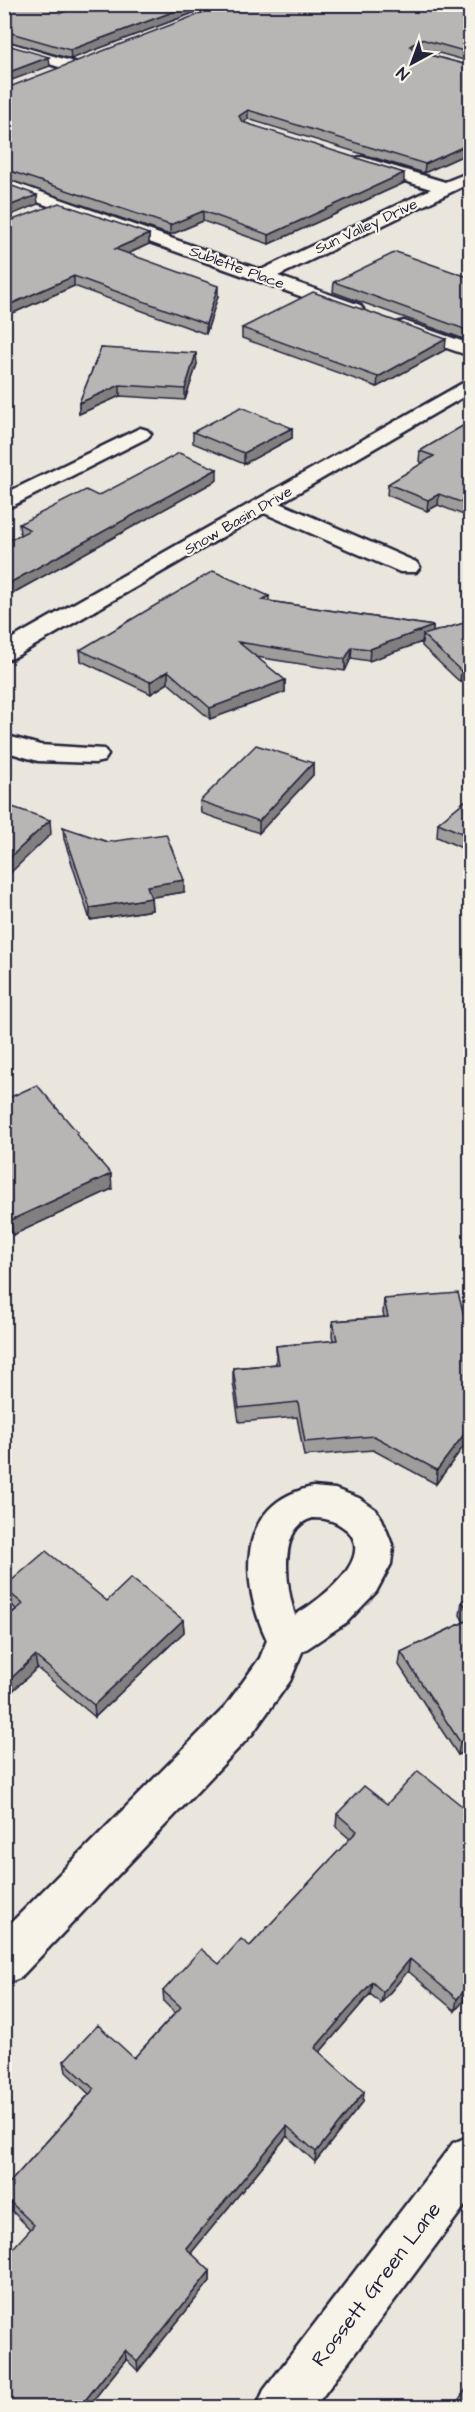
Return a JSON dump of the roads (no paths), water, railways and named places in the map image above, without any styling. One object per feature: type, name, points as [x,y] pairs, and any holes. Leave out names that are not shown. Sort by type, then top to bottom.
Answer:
[{"type":"street","points":[[4,45],[77,64],[49,75]]},
{"type":"street","points":[[348,157],[446,188]]},
{"type":"street","name":"Sun Valley Drive","points":[[262,276],[471,177]]},
{"type":"street","name":"Sublette Place","points":[[4,184],[471,350]]},
{"type":"street","points":[[38,213],[60,204]]},
{"type":"street","name":"Snow Basin Drive","points":[[4,653],[265,506],[471,386]]},
{"type":"street","points":[[4,503],[140,434]]},
{"type":"street","points":[[265,506],[408,567]]},
{"type":"street","points":[[4,744],[38,753],[95,755]]},
{"type":"street","points":[[4,1962],[238,1721],[276,1668],[287,1640]]},
{"type":"street","name":"Rossett Green Lane","points":[[282,2408],[471,2160]]}]
